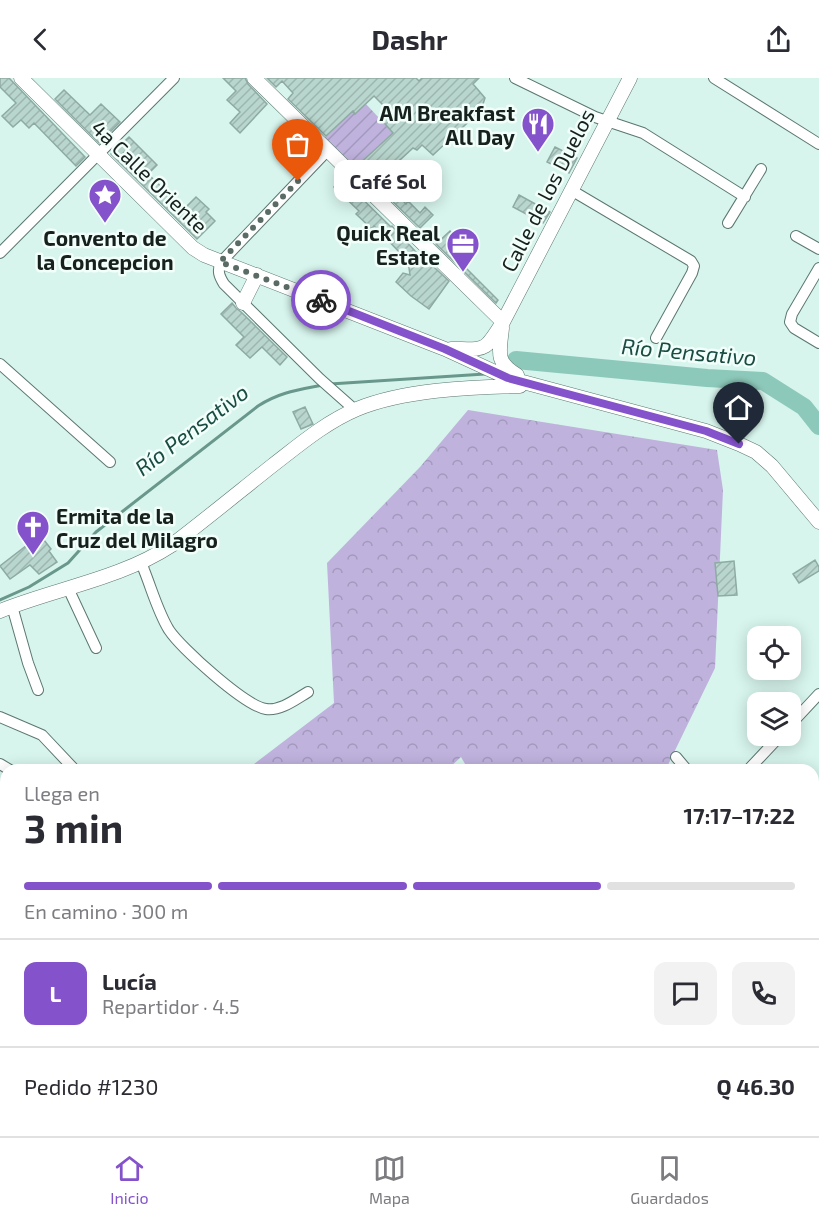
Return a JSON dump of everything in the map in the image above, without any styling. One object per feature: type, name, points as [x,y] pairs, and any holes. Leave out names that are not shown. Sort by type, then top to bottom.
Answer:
[{"type":"main road","name":"4a Calle Oriente","points":[[21,78],[193,248],[204,255],[497,367]]},
{"type":"main road","points":[[254,78],[503,322]]},
{"type":"main road","name":"Calle de los Duelos","points":[[445,349],[481,349],[491,341],[630,78]]},
{"type":"main road","points":[[243,303],[257,275]]},
{"type":"main road","name":"Calle de los Duelos","points":[[497,367],[503,322]]},
{"type":"main road","points":[[497,367],[534,385],[706,431],[756,452],[772,466],[819,522]]},
{"type":"main road","points":[[6,609],[142,562],[172,545],[315,433],[339,417],[355,410],[401,396],[534,385]]},
{"type":"street","points":[[0,253],[174,78]]},
{"type":"street","points":[[515,78],[607,121],[643,133],[745,197]]},
{"type":"street","points":[[714,78],[819,144]]},
{"type":"street","points":[[327,151],[220,262],[218,268],[224,284],[320,379],[355,410]]},
{"type":"street","points":[[728,223],[761,169]]},
{"type":"street","points":[[571,190],[691,261],[694,266],[656,338]]},
{"type":"street","points":[[796,236],[819,249]]},
{"type":"street","points":[[819,268],[792,314],[790,322],[794,328],[819,343]]},
{"type":"street","points":[[0,364],[110,462]]},
{"type":"street","points":[[142,562],[163,619],[175,638],[231,689],[260,708],[267,709],[288,704],[308,692]]},
{"type":"street","points":[[68,588],[96,648]]},
{"type":"street","points":[[6,609],[38,690]]},
{"type":"street","points":[[801,713],[819,694]]},
{"type":"street","points":[[0,717],[42,735],[69,764]]},
{"type":"street","points":[[754,764],[771,746]]},
{"type":"street","points":[[676,757],[682,764]]},
{"type":"green space","points":[[366,104],[393,133],[352,170],[322,140],[353,111],[356,113]]},
{"type":"green space","points":[[468,410],[717,450],[723,490],[715,668],[668,764],[465,764],[461,757],[453,764],[254,764],[334,703],[327,563],[420,467]]},
{"type":"building","points":[[0,78],[9,78],[85,157],[76,166],[34,123],[29,128],[21,120],[13,127],[2,116],[16,103],[0,87]]},
{"type":"building","points":[[223,78],[245,78],[267,104],[240,133],[230,123],[240,112],[227,100],[236,91]]},
{"type":"building","points":[[267,78],[416,78],[419,81],[422,78],[479,78],[473,84],[485,98],[481,110],[433,155],[422,145],[417,150],[413,148],[375,183],[357,166],[393,133],[379,117],[387,109],[374,96],[355,114],[353,111],[326,136],[288,99],[293,93],[282,81],[276,87]]},
{"type":"building","points":[[64,90],[90,115],[101,104],[120,122],[99,143],[55,99]]},
{"type":"building","points":[[129,137],[157,165],[148,174],[184,209],[196,197],[209,209],[206,212],[215,221],[197,239],[111,154]]},
{"type":"building","points":[[555,147],[577,158],[569,173],[547,162]]},
{"type":"building","points":[[342,179],[422,258],[449,281],[429,309],[396,282],[403,273],[410,275],[408,261],[374,226],[372,229],[356,214],[359,211],[334,187]]},
{"type":"building","points":[[394,191],[406,204],[408,201],[420,213],[425,207],[433,215],[420,228],[388,197]]},
{"type":"building","points":[[519,195],[550,212],[543,223],[513,207]]},
{"type":"building","points":[[450,231],[465,247],[455,257],[498,300],[496,303],[436,244]]},
{"type":"building","points":[[232,303],[287,357],[280,365],[262,347],[250,358],[236,345],[244,337],[221,314]]},
{"type":"building","points":[[305,407],[313,424],[301,429],[293,412]]},
{"type":"building","name":"Ermita de la Cruz del Milagro","points":[[40,535],[51,549],[49,551],[57,562],[39,574],[30,565],[10,579],[0,566]]},
{"type":"building","points":[[815,560],[819,571],[799,583],[793,574]]},
{"type":"building","points":[[734,561],[737,595],[718,596],[715,563]]},
{"type":"waterway","name":"Río Pensativo","points":[[507,364],[516,360]]},
{"type":"waterway","name":"Río Pensativo","points":[[516,360],[763,381],[804,407],[819,426]]},
{"type":"waterway","name":"Río Pensativo","points":[[330,384],[485,374]]},
{"type":"waterway","name":"Río Pensativo","points":[[0,600],[29,587],[68,563],[96,532],[258,406],[297,390],[323,385]]},
{"type":"way so far","points":[[298,181],[220,262],[321,300]]},
{"type":"place","name":"AM Breakfast All Day","points":[[538,153]]},
{"type":"place","name":"Café Sol","points":[[298,181]]},
{"type":"place","name":"Convento de la Concepcion","points":[[105,224]]},
{"type":"place","name":"Quick Real Estate","points":[[463,273]]},
{"type":"place","name":"Ermita de la Cruz del Milagro","points":[[33,556]]},
{"type":"route","points":[[321,300],[445,349],[508,378],[706,431],[739,444]]}]
